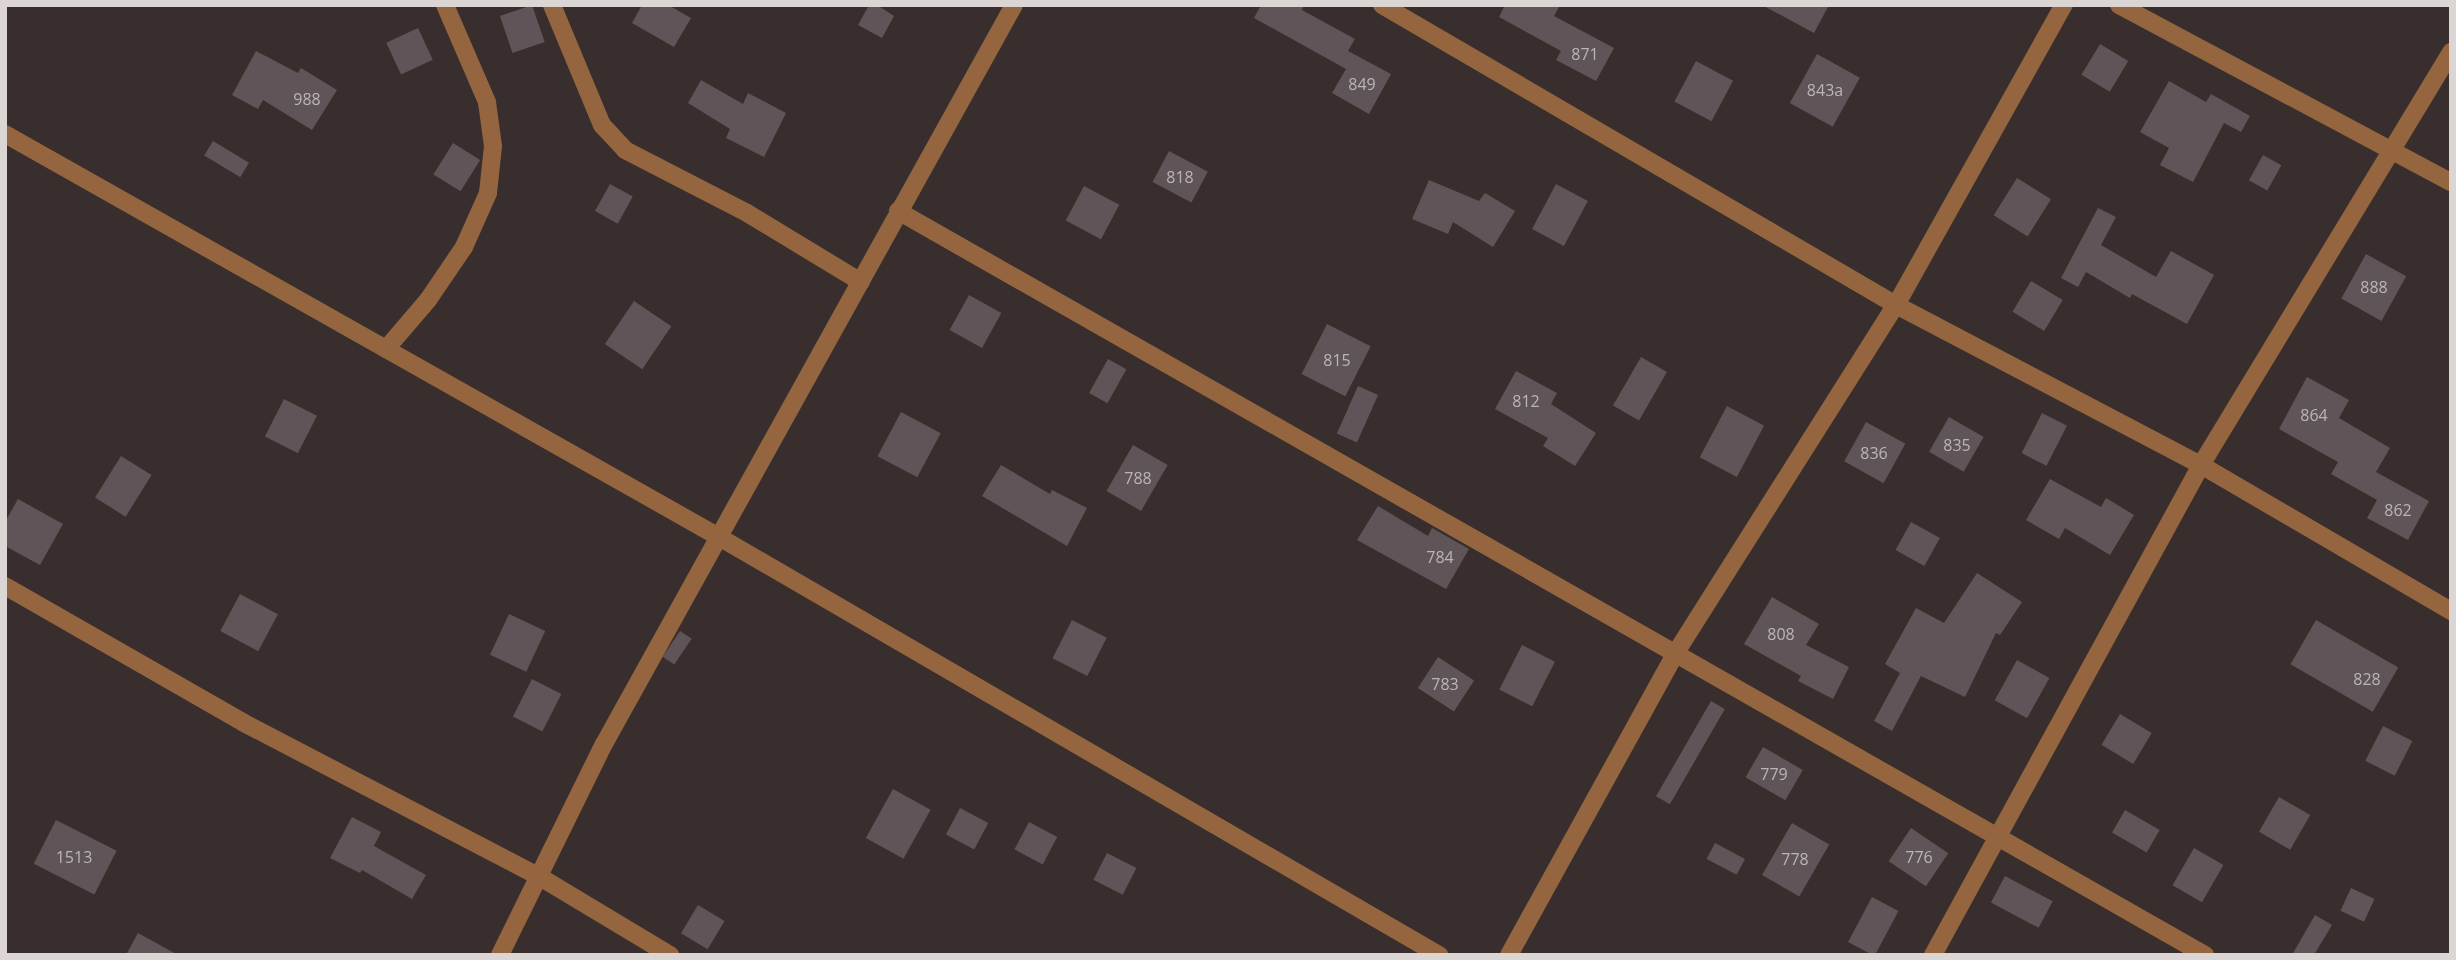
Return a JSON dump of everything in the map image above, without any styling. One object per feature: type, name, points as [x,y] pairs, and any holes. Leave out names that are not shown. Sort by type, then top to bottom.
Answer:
[{"type":"street","points":[[386,349],[428,300],[464,247],[488,193],[493,146],[487,102],[445,5]]},
{"type":"street","points":[[552,5],[602,125],[625,149],[747,213],[860,282]]},
{"type":"street","points":[[500,955],[604,744],[1014,5]]},
{"type":"street","points":[[1382,5],[1896,305],[2201,465],[2451,611]]},
{"type":"street","points":[[1509,955],[1675,654],[1896,305],[2064,5]]},
{"type":"street","points":[[2119,5],[2394,149],[2451,182]]},
{"type":"street","points":[[1933,955],[2201,465],[2451,52]]},
{"type":"street","points":[[5,134],[719,537],[1439,955]]},
{"type":"street","points":[[898,211],[1675,654],[1999,835],[2205,955]]},
{"type":"street","points":[[5,586],[244,723],[540,877],[670,955]]},
{"type":"building","points":[[532,5],[545,42],[513,53],[500,16]]},
{"type":"building","points":[[642,5],[668,5],[691,18],[674,47],[632,23]]},
{"type":"building","points":[[869,5],[877,5],[894,16],[882,38],[858,25]]},
{"type":"building","points":[[1261,5],[1304,5],[1302,10],[1355,39],[1348,51],[1391,74],[1369,114],[1332,93],[1346,69],[1254,18]]},
{"type":"building","points":[[1505,5],[1560,5],[1554,16],[1614,48],[1596,81],[1556,60],[1561,51],[1499,17]]},
{"type":"building","points":[[1762,5],[1829,5],[1814,33]]},
{"type":"building","points":[[418,28],[433,60],[401,75],[386,43]]},
{"type":"building","points":[[2100,44],[2128,61],[2110,92],[2081,75]]},
{"type":"building","points":[[256,51],[298,73],[301,68],[337,90],[312,130],[263,100],[258,109],[232,95]]},
{"type":"building","points":[[1817,54],[1860,78],[1833,127],[1790,103]]},
{"type":"building","points":[[1696,61],[1733,81],[1711,121],[1674,102]]},
{"type":"building","points":[[701,80],[743,104],[748,93],[786,113],[764,157],[726,138],[730,129],[688,103]]},
{"type":"building","points":[[2169,81],[2206,102],[2211,94],[2250,116],[2241,132],[2224,123],[2193,182],[2160,165],[2169,148],[2140,132]]},
{"type":"building","points":[[213,141],[249,163],[240,177],[204,156]]},
{"type":"building","points":[[453,143],[480,160],[461,191],[433,174]]},
{"type":"building","points":[[1169,151],[1208,172],[1191,203],[1153,182]]},
{"type":"building","points":[[2263,155],[2281,165],[2267,191],[2249,180]]},
{"type":"building","points":[[2017,178],[2051,199],[2028,237],[1994,215]]},
{"type":"building","points":[[1429,180],[1479,201],[1485,193],[1515,211],[1493,247],[1453,222],[1448,234],[1412,219]]},
{"type":"building","points":[[610,184],[633,197],[618,224],[595,211]]},
{"type":"building","points":[[1556,184],[1588,201],[1564,246],[1532,229]]},
{"type":"building","points":[[1084,186],[1119,205],[1101,239],[1066,220]]},
{"type":"building","points":[[2098,208],[2116,217],[2101,245],[2156,277],[2171,251],[2214,275],[2187,324],[2132,294],[2130,298],[2086,272],[2078,287],[2061,278]]},
{"type":"building","points":[[2366,254],[2406,276],[2382,321],[2341,299]]},
{"type":"building","points":[[2031,281],[2063,300],[2044,331],[2012,312]]},
{"type":"building","points":[[969,295],[1001,313],[982,348],[950,330]]},
{"type":"building","points":[[634,301],[671,326],[642,369],[605,344]]},
{"type":"building","points":[[1327,324],[1371,346],[1345,396],[1302,374]]},
{"type":"building","points":[[1641,357],[1667,372],[1639,420],[1613,405]]},
{"type":"building","points":[[1108,359],[1126,369],[1107,403],[1089,393]]},
{"type":"building","points":[[1516,371],[1557,393],[1551,404],[1596,433],[1575,466],[1543,446],[1548,438],[1495,409]]},
{"type":"building","points":[[2307,377],[2349,400],[2339,418],[2390,448],[2376,472],[2429,501],[2408,540],[2367,518],[2377,500],[2331,474],[2338,462],[2279,429]]},
{"type":"building","points":[[1358,386],[1378,395],[1357,442],[1337,434]]},
{"type":"building","points":[[284,399],[317,416],[298,453],[265,436]]},
{"type":"building","points":[[1727,406],[1764,426],[1737,477],[1700,457]]},
{"type":"building","points":[[901,412],[941,433],[917,477],[878,456]]},
{"type":"building","points":[[2042,413],[2067,426],[2047,466],[2022,453]]},
{"type":"building","points":[[1949,417],[1984,437],[1964,472],[1929,452]]},
{"type":"building","points":[[1866,422],[1905,444],[1884,483],[1844,461]]},
{"type":"building","points":[[1133,445],[1168,465],[1141,511],[1106,491]]},
{"type":"building","points":[[121,456],[152,475],[126,517],[95,498]]},
{"type":"building","points":[[1001,465],[1050,494],[1052,490],[1087,508],[1067,546],[982,496]]},
{"type":"building","points":[[2050,479],[2101,507],[2106,498],[2134,515],[2110,555],[2065,528],[2059,539],[2026,520]]},
{"type":"building","points":[[18,499],[63,524],[40,565],[5,546],[5,522]]},
{"type":"building","points":[[1378,506],[1428,536],[1432,528],[1469,549],[1446,589],[1357,540]]},
{"type":"building","points":[[1911,522],[1940,538],[1924,566],[1895,550]]},
{"type":"building","points":[[1977,573],[2022,602],[2000,635],[1996,633],[1965,697],[1921,676],[1892,731],[1874,721],[1900,673],[1885,664],[1916,608],[1944,623]]},
{"type":"building","points":[[240,594],[278,614],[258,651],[220,631]]},
{"type":"building","points":[[1772,597],[1819,624],[1806,645],[1849,667],[1833,699],[1798,681],[1801,676],[1744,644]]},
{"type":"building","points":[[509,614],[545,631],[526,672],[490,655]]},
{"type":"building","points":[[1072,620],[1107,638],[1087,676],[1052,658]]},
{"type":"building","points":[[2316,620],[2398,668],[2373,712],[2290,664]]},
{"type":"building","points":[[680,631],[692,639],[674,665],[663,657]]},
{"type":"building","points":[[1522,645],[1555,662],[1532,706],[1499,690]]},
{"type":"building","points":[[1438,657],[1474,680],[1454,711],[1418,688]]},
{"type":"building","points":[[2017,660],[2049,678],[2027,718],[1995,700]]},
{"type":"building","points":[[532,679],[561,694],[542,731],[513,716]]},
{"type":"building","points":[[1711,701],[1725,709],[1670,804],[1656,796]]},
{"type":"building","points":[[2120,714],[2152,733],[2133,764],[2101,745]]},
{"type":"building","points":[[2383,726],[2412,741],[2395,776],[2365,761]]},
{"type":"building","points":[[1763,747],[1803,770],[1785,800],[1746,777]]},
{"type":"building","points":[[893,789],[931,810],[903,859],[866,838]]},
{"type":"building","points":[[2279,797],[2310,815],[2290,850],[2259,832]]},
{"type":"building","points":[[960,808],[988,823],[974,850],[946,834]]},
{"type":"building","points":[[2125,810],[2160,830],[2147,853],[2112,833]]},
{"type":"building","points":[[352,817],[381,832],[374,846],[426,875],[412,899],[362,870],[360,873],[330,858]]},
{"type":"building","points":[[56,820],[117,851],[94,895],[34,864]]},
{"type":"building","points":[[1029,822],[1057,837],[1043,864],[1014,849]]},
{"type":"building","points":[[1792,823],[1829,844],[1799,896],[1762,875]]},
{"type":"building","points":[[1911,828],[1948,853],[1926,886],[1889,861]]},
{"type":"building","points":[[1715,843],[1745,859],[1737,875],[1707,859]]},
{"type":"building","points":[[2194,848],[2223,865],[2202,902],[2172,885]]},
{"type":"building","points":[[1107,853],[1136,868],[1123,895],[1093,880]]},
{"type":"building","points":[[2005,876],[2053,901],[2039,928],[1991,902]]},
{"type":"building","points":[[2351,888],[2375,899],[2364,922],[2340,911]]},
{"type":"building","points":[[1872,897],[1898,911],[1875,955],[1848,942]]},
{"type":"building","points":[[698,905],[725,921],[708,949],[681,933]]},
{"type":"building","points":[[2315,915],[2332,925],[2314,955],[2292,955]]},
{"type":"building","points":[[138,933],[178,955],[126,955]]}]
